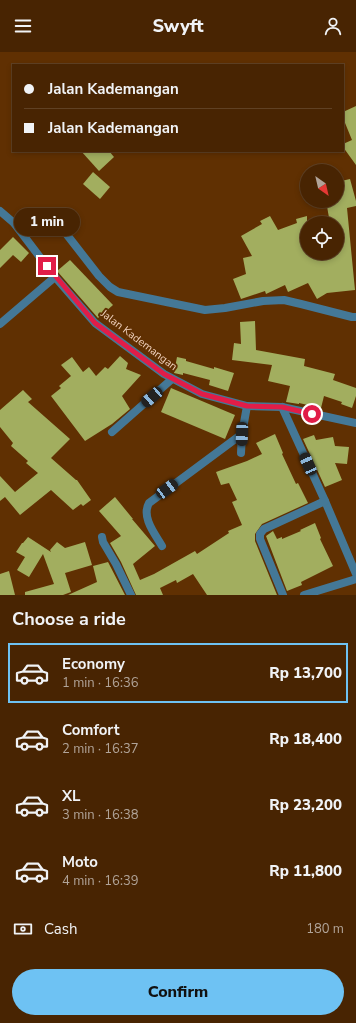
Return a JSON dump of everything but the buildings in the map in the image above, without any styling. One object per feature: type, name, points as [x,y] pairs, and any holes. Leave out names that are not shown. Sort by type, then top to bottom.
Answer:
[{"type":"street","name":"Jalan Kademangan","points":[[0,211],[14,223],[55,277],[95,323],[172,379],[202,394],[247,406],[282,407],[356,423]]},
{"type":"street","points":[[14,223],[34,211],[41,211],[50,216],[57,222],[99,276],[110,287],[118,292],[205,310],[263,301],[284,300],[356,317]]},
{"type":"street","points":[[0,324],[55,277]]},
{"type":"street","points":[[112,432],[172,379]]},
{"type":"street","points":[[241,453],[242,434],[247,406]]},
{"type":"street","points":[[282,407],[325,501],[356,574]]},
{"type":"street","points":[[162,546],[146,516],[146,508],[149,503],[242,434]]},
{"type":"street","points":[[284,595],[260,539],[260,534],[264,529],[325,501]]},
{"type":"street","points":[[102,537],[103,542],[116,564],[131,595]]},
{"type":"street","points":[[304,595],[356,579]]},
{"type":"route","points":[[47,266],[95,323],[164,374],[183,385],[202,394],[247,406],[282,407],[312,414]]}]
